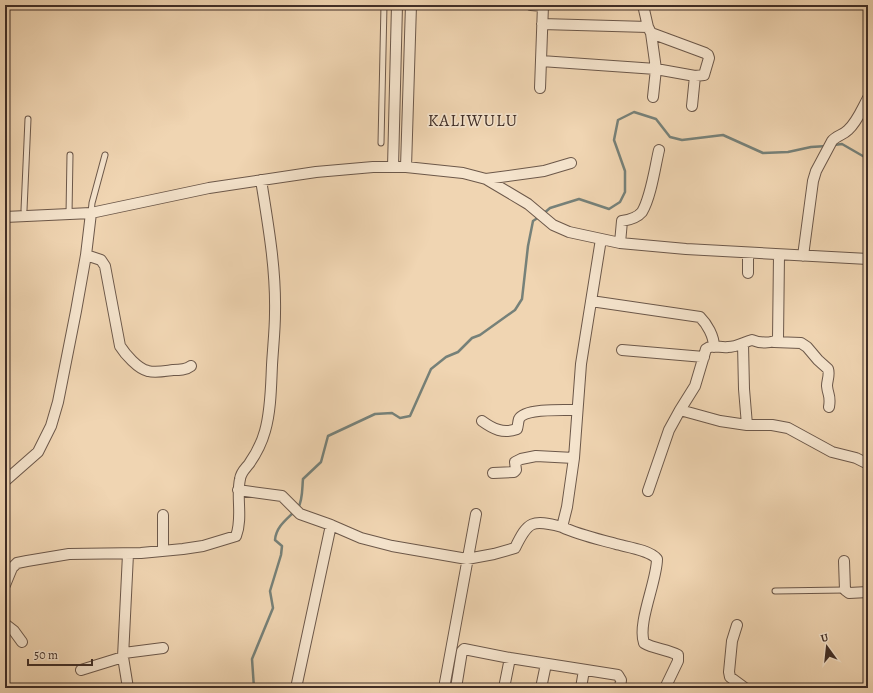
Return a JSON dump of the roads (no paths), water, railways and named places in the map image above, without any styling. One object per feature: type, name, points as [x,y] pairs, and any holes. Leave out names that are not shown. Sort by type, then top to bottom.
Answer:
[{"type":"street","points":[[393,167],[397,5]]},
{"type":"street","points":[[406,167],[411,5]]},
{"type":"street","points":[[530,5],[543,6],[540,88]]},
{"type":"street","points":[[643,5],[656,69],[653,97]]},
{"type":"street","points":[[541,61],[656,69],[702,76],[705,73],[708,56],[705,53],[649,30],[542,24]]},
{"type":"street","points":[[692,106],[695,76]]},
{"type":"street","points":[[803,256],[813,181],[816,172],[832,141],[835,137],[846,132],[859,115],[868,98]]},
{"type":"street","points":[[620,243],[622,221],[631,220],[641,212],[648,196],[659,150]]},
{"type":"street","points":[[486,179],[544,171],[571,163]]},
{"type":"street","points":[[5,218],[24,213],[91,213],[209,188],[316,172],[406,167],[463,173],[486,179],[528,204],[553,225],[570,232],[620,243],[686,249],[868,260]]},
{"type":"street","points":[[5,585],[12,568],[17,563],[64,554],[128,554],[163,551],[203,546],[236,536],[240,478],[243,470],[249,464],[262,442],[266,431],[272,379],[275,313],[274,283],[272,254],[261,180]]},
{"type":"street","points":[[5,481],[38,452],[51,426],[58,402],[86,254],[91,213]]},
{"type":"street","points":[[562,527],[567,507],[574,458],[581,364],[601,239]]},
{"type":"street","points":[[748,253],[748,273]]},
{"type":"street","points":[[86,254],[102,260],[105,266],[120,346],[125,354],[142,369],[147,371],[160,372],[184,369],[191,366]]},
{"type":"street","points":[[774,342],[778,339],[779,330],[780,255]]},
{"type":"street","points":[[591,301],[700,317],[710,331],[714,346]]},
{"type":"street","points":[[648,491],[669,430],[695,386],[706,349],[714,346],[727,347],[743,344],[752,340],[757,342],[805,344],[818,360],[828,369],[829,378],[827,385],[830,396],[829,407]]},
{"type":"street","points":[[743,344],[744,389],[747,425]]},
{"type":"street","points":[[622,350],[704,357]]},
{"type":"street","points":[[482,421],[493,429],[511,431],[517,429],[519,419],[524,414],[552,410],[578,410]]},
{"type":"street","points":[[680,410],[720,421],[747,425],[772,424],[788,428],[832,452],[856,458],[868,464]]},
{"type":"street","points":[[493,473],[514,472],[516,470],[515,462],[533,457],[574,458]]},
{"type":"street","points":[[238,490],[282,496],[300,514],[361,538],[392,546],[467,559],[515,548],[524,531],[528,526],[533,524],[562,527],[642,550],[655,556],[657,559],[644,618],[642,638],[644,643],[650,647],[673,652],[678,655],[678,661],[667,687]]},
{"type":"street","points":[[444,688],[476,514]]},
{"type":"street","points":[[163,515],[163,551]]},
{"type":"street","points":[[296,688],[331,525]]},
{"type":"street","points":[[128,554],[123,655],[128,688]]},
{"type":"street","points":[[844,561],[845,590],[849,593],[868,592]]},
{"type":"street","points":[[5,624],[14,631],[22,642]]},
{"type":"street","points":[[736,625],[732,641],[729,672],[731,684],[745,688]]},
{"type":"street","points":[[81,670],[123,655],[163,648]]},
{"type":"street","points":[[456,688],[462,651],[464,649],[510,658],[618,675],[621,680],[620,688]]},
{"type":"street","points":[[504,688],[510,658]]},
{"type":"street","points":[[541,688],[546,664]]},
{"type":"street","points":[[581,688],[584,670]]},
{"type":"lane","points":[[381,143],[384,5]]},
{"type":"lane","points":[[382,84],[395,84]]},
{"type":"lane","points":[[24,213],[28,119]]},
{"type":"lane","points":[[381,126],[394,127]]},
{"type":"lane","points":[[68,214],[70,154]]},
{"type":"lane","points":[[91,213],[92,203],[105,155]]},
{"type":"lane","points":[[775,591],[845,590]]},
{"type":"waterway","points":[[543,214],[550,208],[579,199],[609,209],[620,202],[625,192],[625,171],[614,140],[618,120],[634,112],[656,119],[670,137],[682,140],[723,135],[763,153],[788,152],[811,147],[827,146]]},
{"type":"waterway","points":[[834,145],[842,144],[868,159]]},
{"type":"waterway","points":[[298,508],[302,498],[303,479],[321,462],[328,436],[375,414],[392,413],[400,418],[410,416],[431,369],[446,357],[458,352],[472,338],[480,335],[515,310],[522,299],[528,246],[533,221],[539,217]]},
{"type":"waterway","points":[[254,688],[252,659],[273,608],[270,591],[281,555],[282,546],[275,540],[276,535],[282,524],[295,511]]},
{"type":"district","name":"KALIWULU","points":[[473,120]]}]
